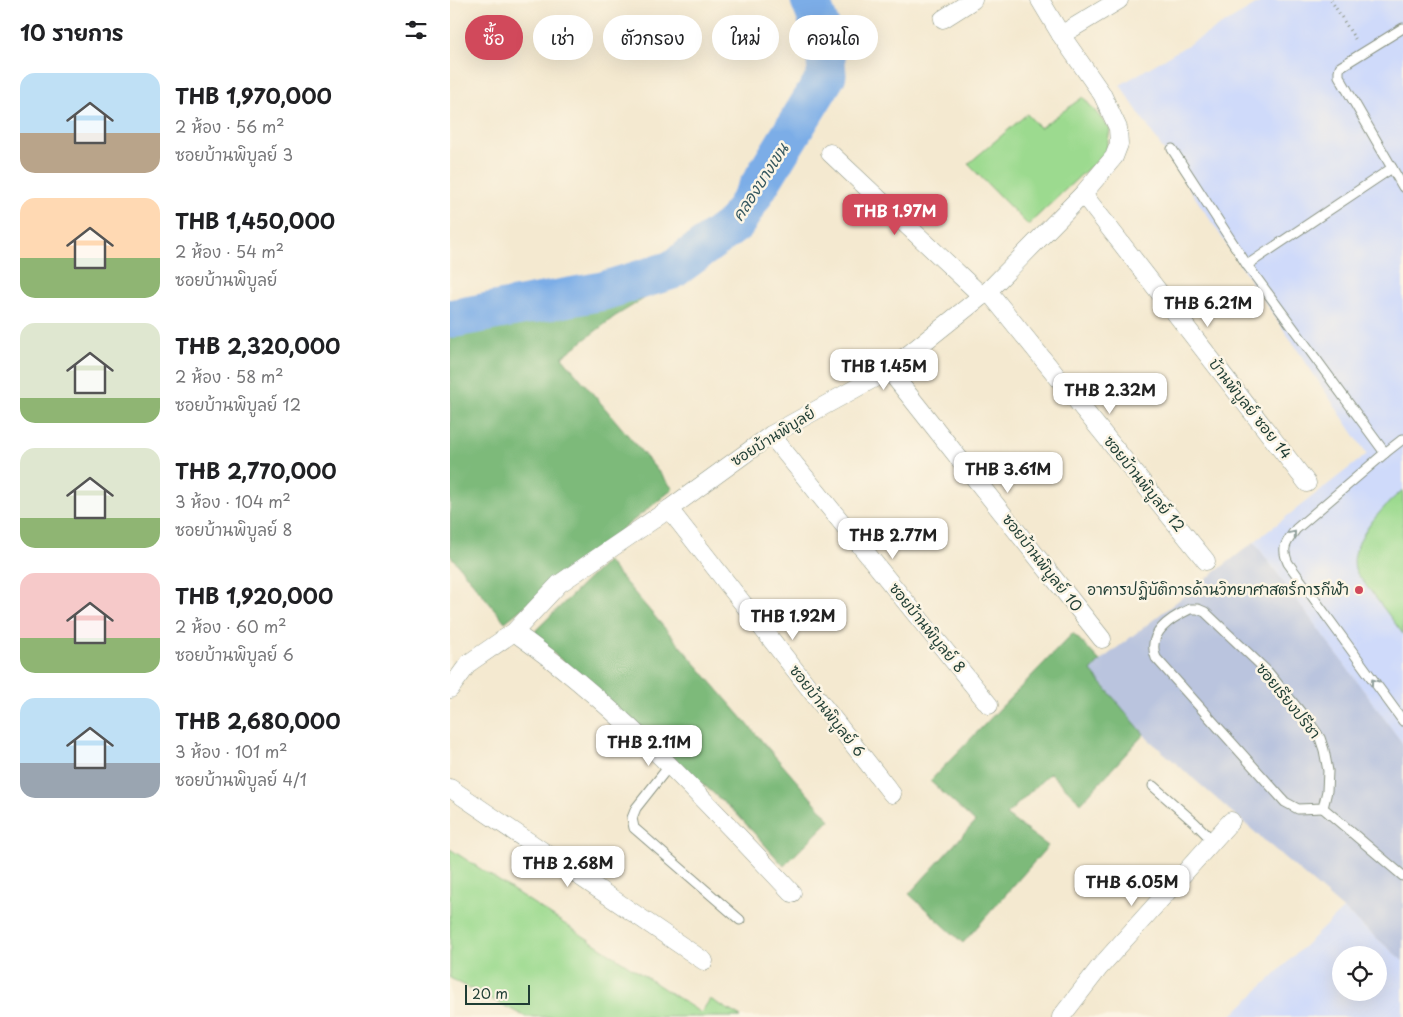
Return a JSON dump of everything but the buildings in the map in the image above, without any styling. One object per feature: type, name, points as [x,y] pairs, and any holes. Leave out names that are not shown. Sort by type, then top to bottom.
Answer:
[{"type":"street","points":[[943,19],[973,0]]},
{"type":"street","name":"ซอยบ้านพิบูลย์","points":[[450,689],[469,663],[514,632],[560,584],[771,435],[889,370],[985,293],[1083,194],[1114,157],[1119,144],[1118,128],[1102,94],[1061,35],[1040,0]]},
{"type":"street","points":[[1061,35],[1119,0]]},
{"type":"street","name":"ซอยบ้านพิบูลย์ 12","points":[[830,153],[985,293],[1206,561]]},
{"type":"street","name":"บ้านพิบูลย์ ซอย 14","points":[[1083,194],[1307,483]]},
{"type":"street","name":"ซอยบ้านพิบูลย์ 10","points":[[889,370],[1102,639]]},
{"type":"street","name":"ซอยบ้านพิบูลย์ 8","points":[[771,435],[990,705]]},
{"type":"street","name":"ซอยบ้านพิบูลย์ 6","points":[[668,508],[892,794]]},
{"type":"street","points":[[514,632],[560,666],[670,764],[792,893]]},
{"type":"street","points":[[450,788],[704,962]]},
{"type":"street","points":[[1061,1017],[1099,968],[1231,821]]},
{"type":"lane","points":[[1403,28],[1340,67],[1338,71],[1339,76],[1403,187]]},
{"type":"lane","points":[[1172,149],[1247,265],[1385,453]]},
{"type":"lane","points":[[1247,265],[1392,168]]},
{"type":"lane","points":[[1403,439],[1296,529],[1285,543],[1284,554],[1288,563],[1403,722]]},
{"type":"lane","name":"ซอยเรียงปรีชา","points":[[1190,609],[1198,609],[1205,612],[1268,672],[1320,738],[1328,771],[1327,791],[1323,808],[1298,809],[1285,802],[1156,658],[1155,637],[1164,625],[1190,609]]},
{"type":"lane","points":[[670,764],[636,808],[632,818],[634,828],[740,920]]},
{"type":"lane","points":[[1153,786],[1195,822],[1212,840]]},
{"type":"lane","points":[[1323,808],[1403,876]]},
{"type":"path","points":[[1331,0],[1364,53]]},
{"type":"shaded area","points":[[1264,0],[1403,0],[1403,744],[1254,542],[1367,454],[1120,85]]},
{"type":"shaded area","points":[[1254,542],[1403,744],[1403,961],[1148,739],[1091,671],[1100,661]]},
{"type":"shaded area","points":[[1343,909],[1386,946],[1332,946],[1332,1001],[1387,1001],[1387,947],[1403,961],[1403,1017],[1230,1017]]},
{"type":"green space","points":[[1083,97],[1110,129],[1106,153],[1028,225],[968,164],[1027,114],[1040,128]]},
{"type":"green space","points":[[646,289],[650,295],[614,317],[562,357],[673,489],[505,622],[450,555],[450,337],[564,305]]},
{"type":"green space","points":[[1403,490],[1403,634],[1357,574],[1354,559],[1357,548],[1369,525],[1386,505]]},
{"type":"green space","points":[[607,561],[830,820],[784,866],[736,813],[535,637],[536,630]]},
{"type":"green space","points":[[1073,633],[1100,661],[1091,671],[1144,734],[1081,803],[1050,773],[1006,815],[1048,846],[963,943],[909,894],[975,822],[930,781]]},
{"type":"green space","points":[[450,849],[701,1013],[710,999],[741,1017],[526,1017],[450,978]]},
{"type":"waterway","name":"คลองบางเขน","points":[[450,319],[603,291],[672,270],[736,223],[827,75],[824,36],[810,0]]},
{"type":"place","name":"อาคารปฏิบัติการด้านวิทยาศาสตร์การกีฬา","points":[[1359,590]]}]
